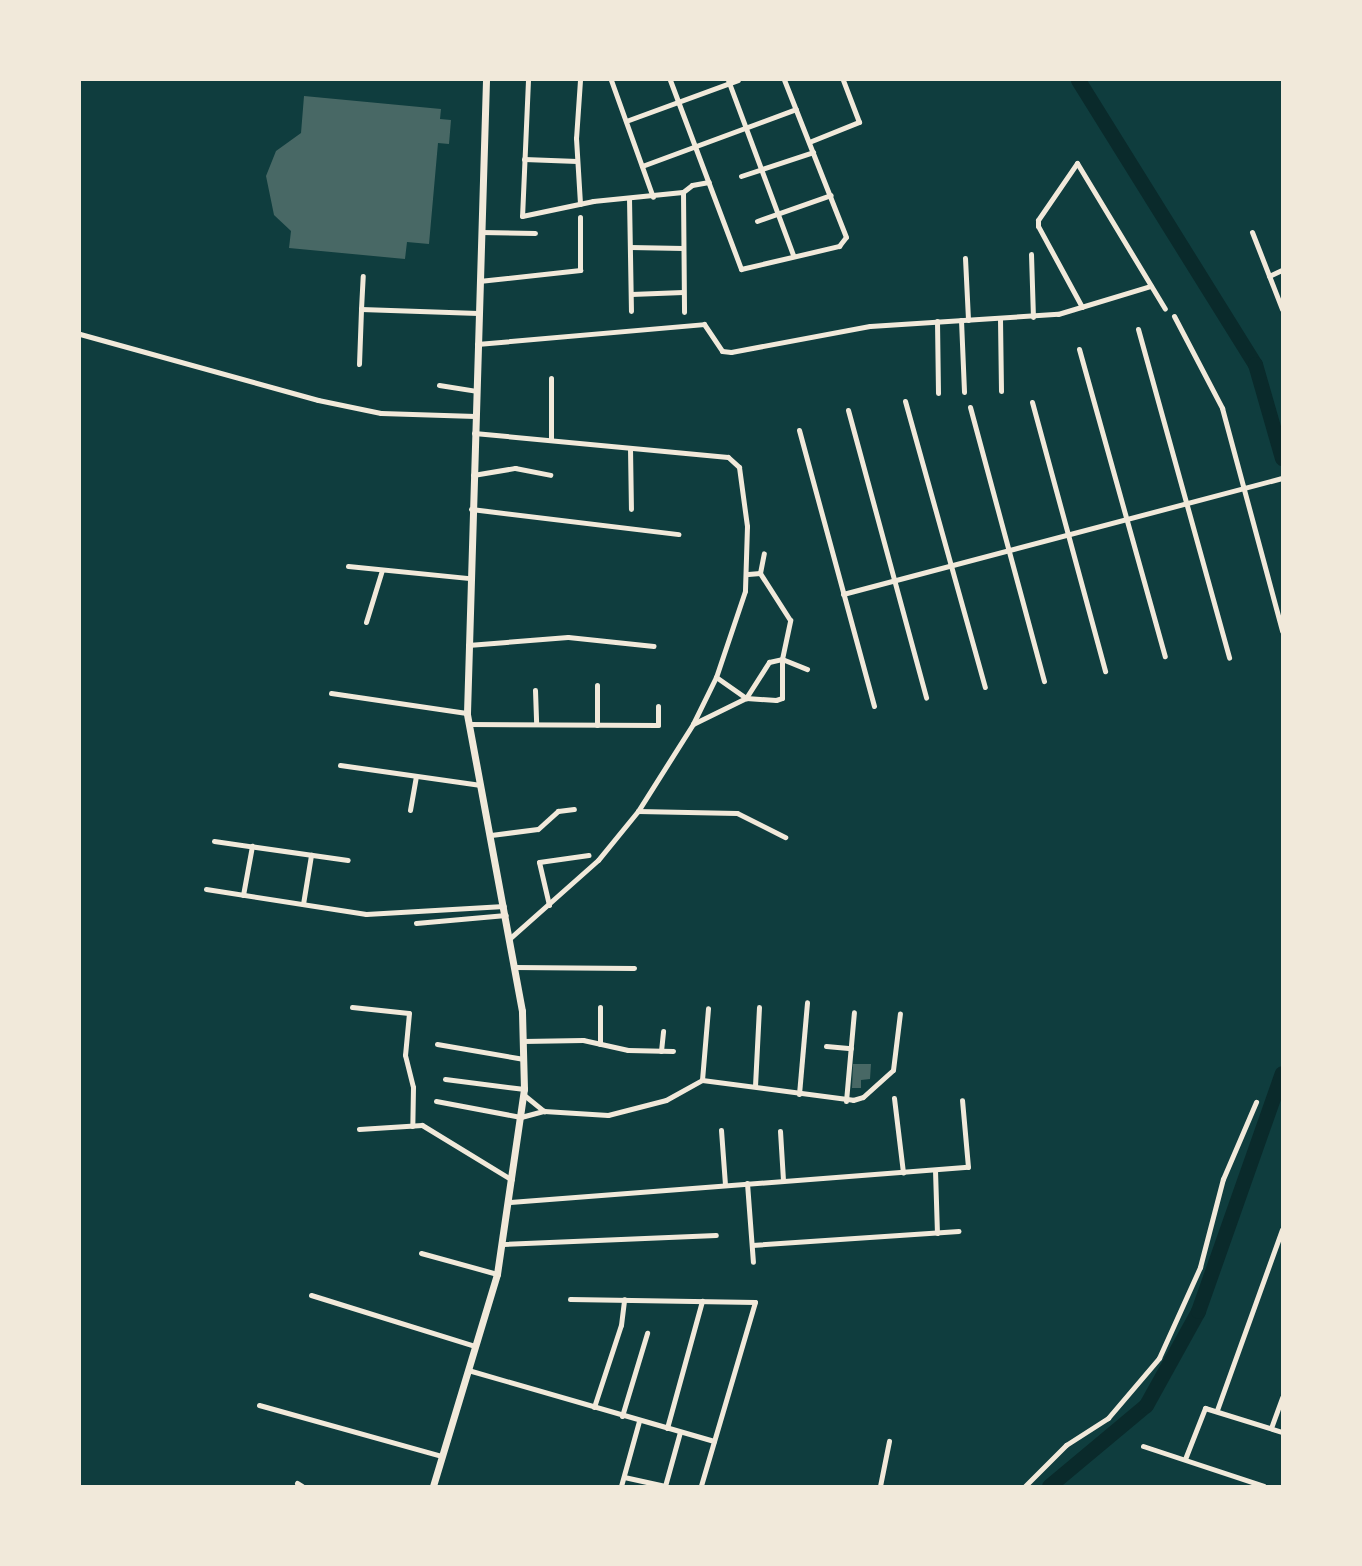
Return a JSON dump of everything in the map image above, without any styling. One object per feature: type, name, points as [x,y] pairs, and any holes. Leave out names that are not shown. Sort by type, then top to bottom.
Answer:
[{"type":"street","points":[[433,1486],[497,1274],[514,1181],[524,1092],[523,1041],[510,938],[467,713],[472,475],[486,80]]},
{"type":"street","points":[[528,80],[522,216],[580,204],[682,192],[692,185],[709,183]]},
{"type":"street","points":[[580,80],[577,161],[580,204]]},
{"type":"street","points":[[611,80],[653,197]]},
{"type":"street","points":[[670,80],[741,269],[839,246],[845,240],[846,233],[784,80]]},
{"type":"street","points":[[626,121],[679,103],[729,81],[738,80]]},
{"type":"street","points":[[809,142],[859,122],[843,80]]},
{"type":"street","points":[[729,81],[793,255]]},
{"type":"street","points":[[642,166],[745,125],[796,109]]},
{"type":"street","points":[[741,176],[762,171],[813,152]]},
{"type":"street","points":[[524,159],[577,161]]},
{"type":"street","points":[[1082,307],[1038,220],[1077,164],[1165,309]]},
{"type":"street","points":[[682,192],[684,312]]},
{"type":"street","points":[[757,221],[831,195]]},
{"type":"street","points":[[628,198],[632,311]]},
{"type":"street","points":[[479,281],[580,270],[580,217]]},
{"type":"street","points":[[481,232],[535,233]]},
{"type":"street","points":[[1252,232],[1282,309]]},
{"type":"street","points":[[630,247],[683,248]]},
{"type":"street","points":[[1031,254],[1033,317]]},
{"type":"street","points":[[965,258],[968,320]]},
{"type":"street","points":[[1269,276],[1282,270]]},
{"type":"street","points":[[359,364],[363,276]]},
{"type":"street","points":[[477,344],[704,324],[722,351],[731,352],[870,326],[1033,317],[1082,307],[1151,286]]},
{"type":"street","points":[[631,294],[683,292]]},
{"type":"street","points":[[361,309],[478,314]]},
{"type":"street","points":[[1174,316],[1222,408],[1282,631]]},
{"type":"street","points":[[1000,319],[1002,391]]},
{"type":"street","points":[[961,320],[964,392]]},
{"type":"street","points":[[937,321],[938,393]]},
{"type":"street","points":[[1138,328],[1184,502],[1229,658]]},
{"type":"street","points":[[80,334],[325,402],[391,413],[475,416]]},
{"type":"street","points":[[1079,349],[1165,656]]},
{"type":"street","points":[[550,440],[551,378]]},
{"type":"street","points":[[439,385],[476,391]]},
{"type":"street","points":[[906,402],[985,687]]},
{"type":"street","points":[[1032,402],[1105,670]]},
{"type":"street","points":[[970,407],[1044,681]]},
{"type":"street","points":[[848,410],[926,698]]},
{"type":"street","points":[[799,430],[874,706]]},
{"type":"street","points":[[474,433],[728,457],[739,467],[748,574],[746,591],[716,677],[693,724],[638,811],[598,860],[510,938]]},
{"type":"street","points":[[630,448],[631,509]]},
{"type":"street","points":[[472,475],[514,468],[550,475]]},
{"type":"street","points":[[843,594],[1184,502],[1282,478]]},
{"type":"street","points":[[471,509],[678,534]]},
{"type":"street","points":[[693,724],[746,698],[782,698],[782,659],[790,620],[760,573],[764,553]]},
{"type":"street","points":[[348,566],[470,578]]},
{"type":"street","points":[[366,622],[382,570]]},
{"type":"street","points":[[748,574],[760,573]]},
{"type":"street","points":[[467,645],[568,637],[654,646]]},
{"type":"street","points":[[746,698],[770,662],[782,659],[807,669]]},
{"type":"street","points":[[716,677],[746,698]]},
{"type":"street","points":[[597,685],[597,724]]},
{"type":"street","points":[[535,690],[536,724]]},
{"type":"street","points":[[331,693],[467,713]]},
{"type":"street","points":[[469,724],[658,725],[658,706]]},
{"type":"street","points":[[340,765],[481,784]]},
{"type":"street","points":[[410,810],[416,777]]},
{"type":"street","points":[[490,834],[538,829],[558,812],[574,809]]},
{"type":"street","points":[[638,811],[737,813],[785,837]]},
{"type":"street","points":[[214,841],[348,860]]},
{"type":"street","points":[[243,895],[252,846]]},
{"type":"street","points":[[303,904],[310,855]]},
{"type":"street","points":[[549,905],[539,862],[589,855]]},
{"type":"street","points":[[206,889],[375,914],[504,906]]},
{"type":"street","points":[[416,923],[506,915]]},
{"type":"street","points":[[514,967],[634,968]]},
{"type":"street","points":[[799,1094],[807,1002]]},
{"type":"street","points":[[352,1007],[410,1013],[405,1055],[413,1086],[412,1126]]},
{"type":"street","points":[[600,1007],[600,1044]]},
{"type":"street","points":[[754,1086],[759,1007]]},
{"type":"street","points":[[702,1080],[708,1008]]},
{"type":"street","points":[[846,1101],[854,1012]]},
{"type":"street","points":[[436,1101],[521,1118],[544,1111],[589,1116],[638,1110],[702,1080],[846,1101],[863,1097],[893,1070],[900,1013]]},
{"type":"street","points":[[661,1051],[663,1031]]},
{"type":"street","points":[[523,1041],[583,1040],[600,1044],[673,1051]]},
{"type":"street","points":[[437,1044],[524,1059]]},
{"type":"street","points":[[826,1046],[851,1048]]},
{"type":"street","points":[[445,1079],[524,1092],[544,1111]]},
{"type":"street","points":[[894,1098],[903,1172]]},
{"type":"street","points":[[510,1202],[968,1167],[962,1100]]},
{"type":"street","points":[[1025,1486],[1066,1445],[1108,1418],[1159,1358],[1200,1267],[1223,1179],[1256,1102]]},
{"type":"street","points":[[359,1129],[412,1126],[429,1129],[514,1181]]},
{"type":"street","points":[[721,1130],[725,1185]]},
{"type":"street","points":[[780,1131],[783,1180]]},
{"type":"street","points":[[935,1170],[937,1233]]},
{"type":"street","points":[[747,1183],[753,1262]]},
{"type":"street","points":[[1217,1410],[1282,1229]]},
{"type":"street","points":[[752,1245],[959,1231]]},
{"type":"street","points":[[503,1244],[716,1235]]},
{"type":"street","points":[[421,1253],[497,1274]]},
{"type":"street","points":[[311,1295],[476,1346]]},
{"type":"street","points":[[570,1299],[755,1302],[701,1486]]},
{"type":"street","points":[[594,1407],[621,1325],[624,1299]]},
{"type":"street","points":[[667,1428],[702,1301]]},
{"type":"street","points":[[622,1416],[647,1333]]},
{"type":"street","points":[[468,1370],[714,1442]]},
{"type":"street","points":[[1271,1428],[1282,1397]]},
{"type":"street","points":[[259,1405],[442,1456]]},
{"type":"street","points":[[1185,1460],[1201,1412],[1205,1408],[1282,1432]]},
{"type":"street","points":[[621,1486],[639,1421]]},
{"type":"street","points":[[624,1477],[665,1486],[680,1432]]},
{"type":"street","points":[[880,1486],[889,1441]]},
{"type":"street","points":[[1143,1446],[1264,1486]]},
{"type":"building","points":[[304,96],[441,109],[440,119],[451,120],[449,144],[438,143],[429,244],[407,242],[405,259],[289,248],[291,231],[274,215],[266,176],[276,151],[301,133]]},
{"type":"building","points":[[853,1064],[871,1064],[870,1079],[861,1080],[861,1088],[852,1088]]},
{"type":"waterway","points":[[1078,80],[1255,364],[1282,458]]},
{"type":"waterway","points":[[1049,1486],[1146,1405],[1198,1311],[1282,1073]]}]
